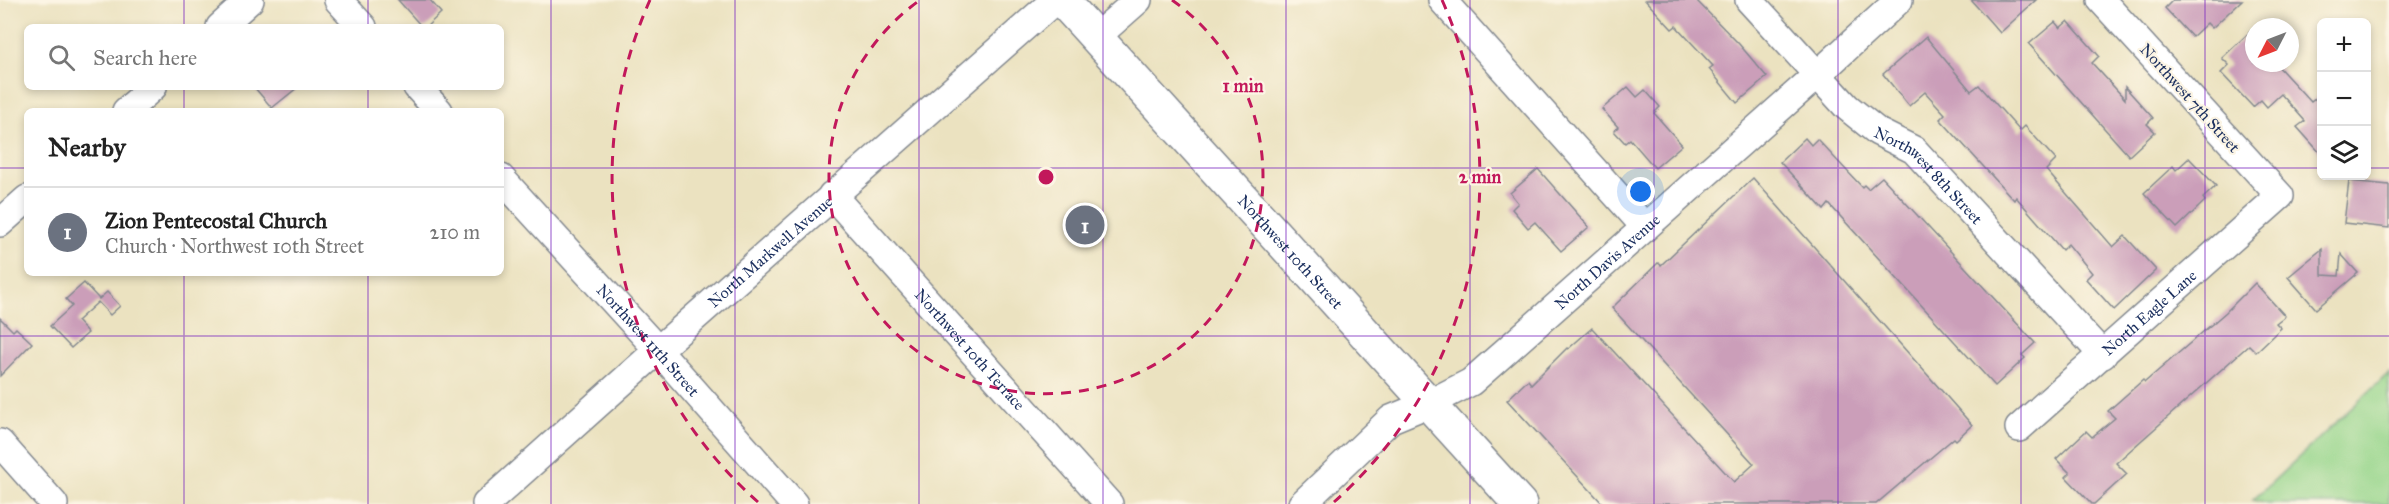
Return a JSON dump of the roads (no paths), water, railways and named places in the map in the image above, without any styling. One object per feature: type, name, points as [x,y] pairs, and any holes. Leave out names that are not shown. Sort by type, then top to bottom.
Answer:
[{"type":"main road","name":"Northwest 10th Street","points":[[1062,0],[1520,504]]},
{"type":"street","points":[[223,24],[250,0]]},
{"type":"street","points":[[338,0],[360,24]]},
{"type":"street","name":"North Markwell Avenue","points":[[486,504],[832,195],[1055,0]]},
{"type":"street","points":[[1096,37],[1138,0]]},
{"type":"street","points":[[1442,0],[1645,227]]},
{"type":"street","name":"Northwest 8th Street","points":[[1749,0],[1816,76],[1847,107],[1878,132],[1914,150],[2103,355]]},
{"type":"street","name":"North Davis Avenue","points":[[1320,498],[1391,419],[1430,404],[1471,382],[1899,0]]},
{"type":"street","name":"Northwest 7th Street","points":[[2101,0],[2280,196]]},
{"type":"street","points":[[129,108],[150,90]]},
{"type":"street","points":[[420,90],[436,108]]},
{"type":"street","name":"Northwest 11th Street","points":[[504,181],[794,504]]},
{"type":"street","name":"Northwest 10th Terrace","points":[[832,195],[1109,504]]},
{"type":"street","name":"North Eagle Lane","points":[[2019,428],[2280,196]]},
{"type":"street","points":[[0,223],[24,202]]},
{"type":"street","points":[[0,443],[54,504]]},
{"type":"place","name":"Zion Pentecostal Church","points":[[1085,225]]}]
